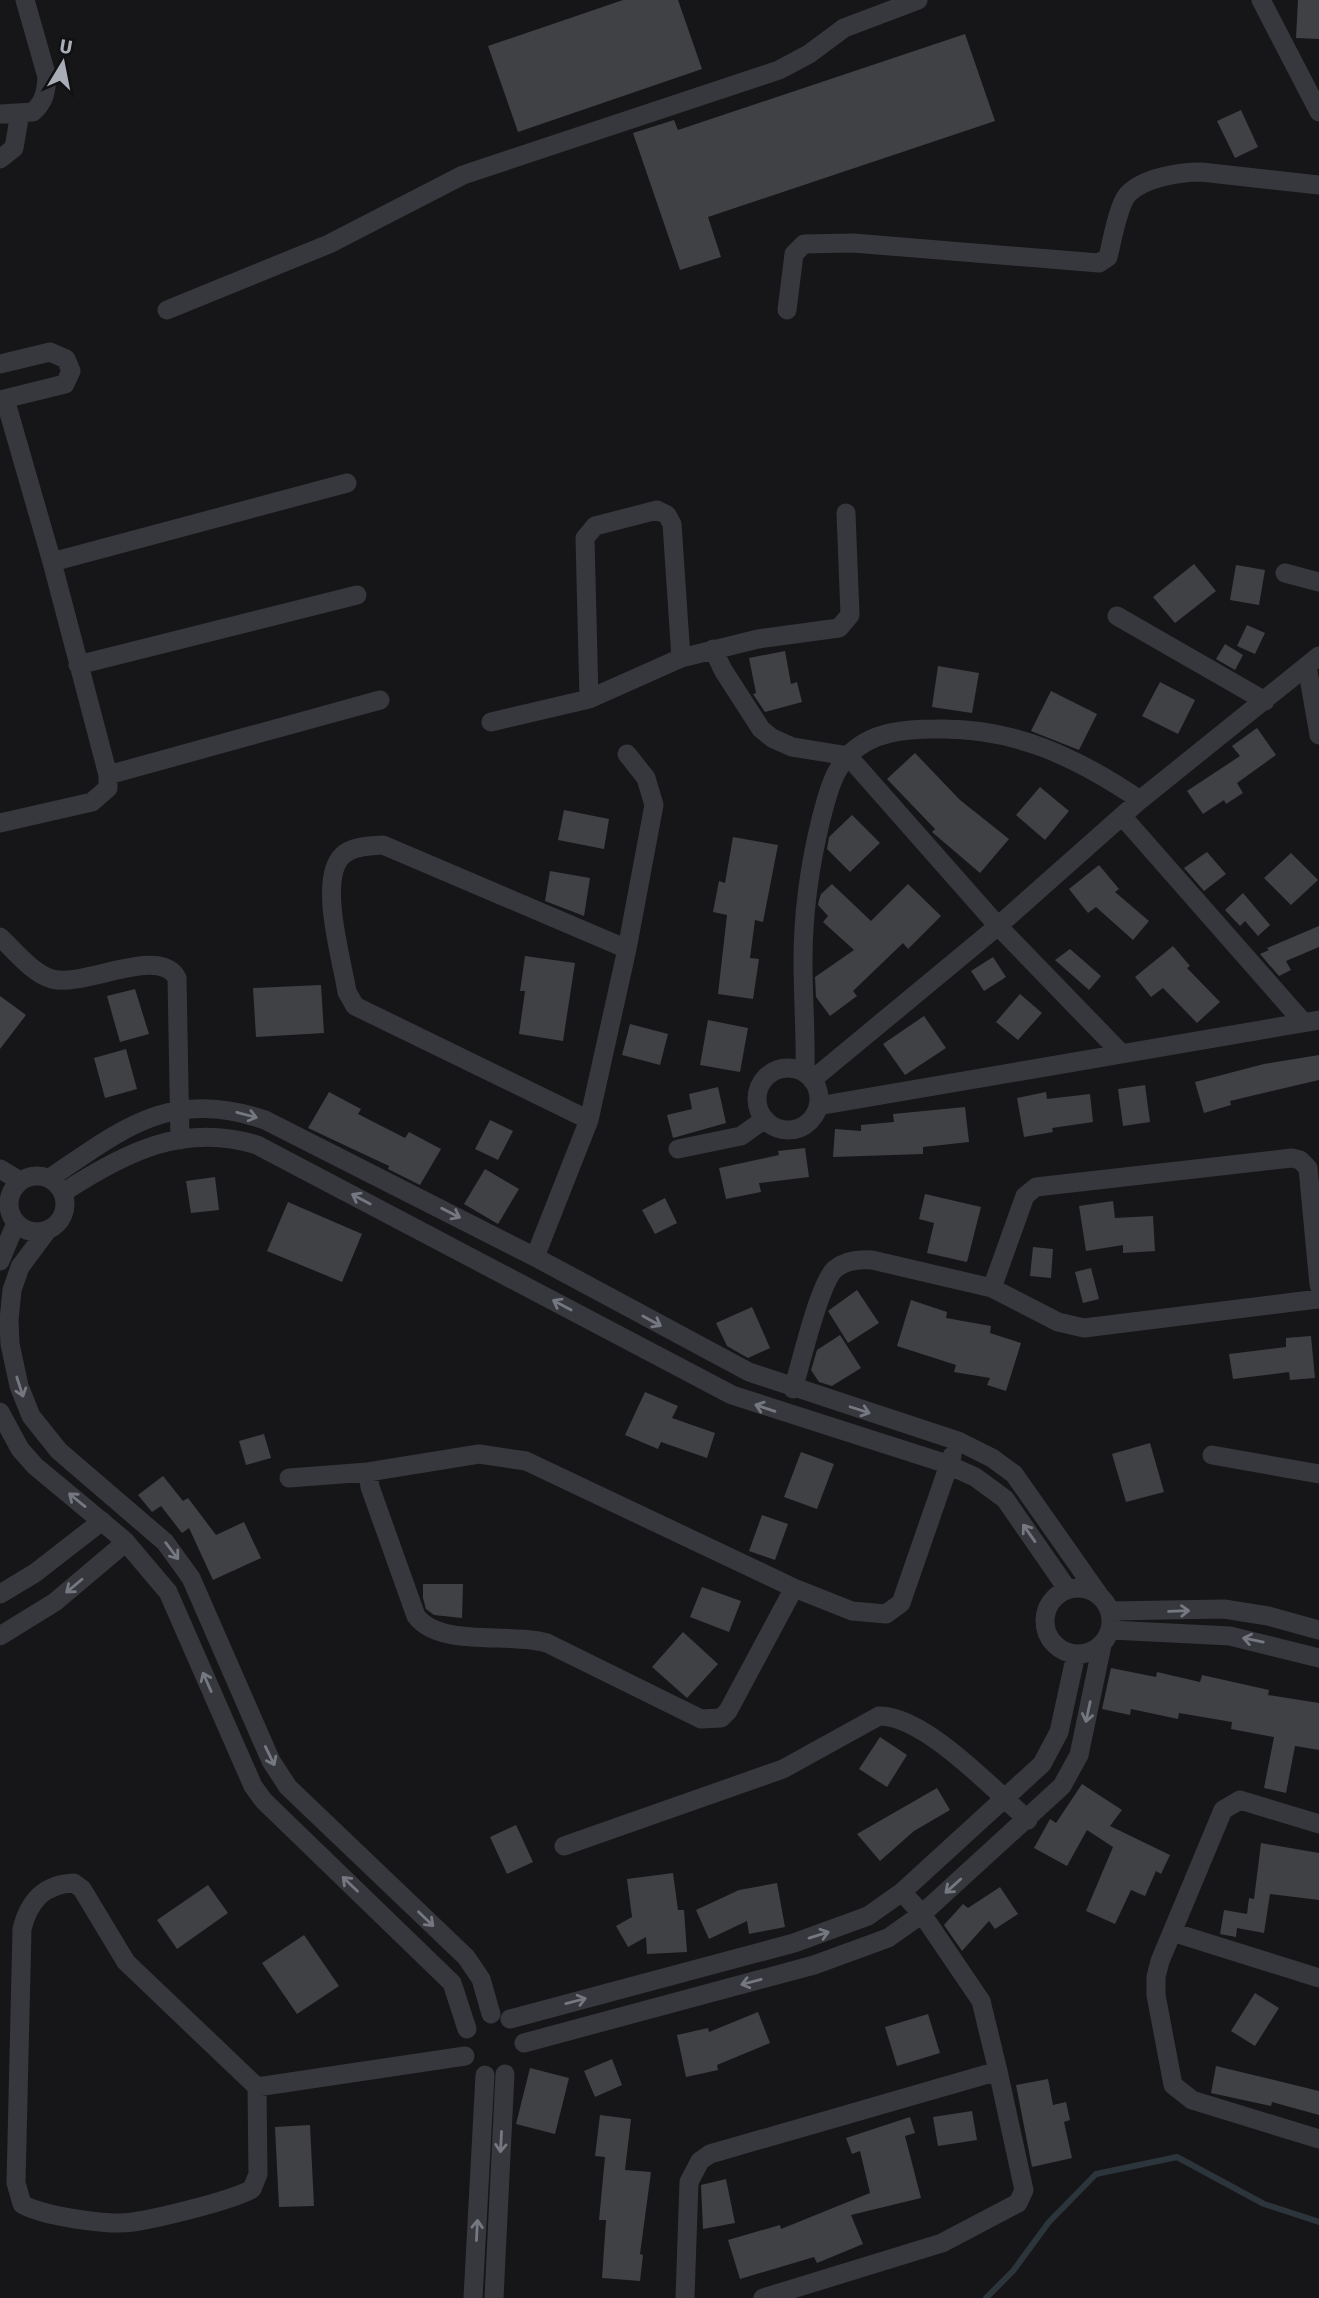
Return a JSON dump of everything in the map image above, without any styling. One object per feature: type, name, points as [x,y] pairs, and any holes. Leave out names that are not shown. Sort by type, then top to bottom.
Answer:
[{"type":"street","points":[[0,114],[33,112],[43,103],[47,77],[25,0]]},
{"type":"street","points":[[167,310],[329,244],[463,175],[779,70],[808,54],[844,28],[918,0]]},
{"type":"street","points":[[1261,0],[1319,112]]},
{"type":"street","points":[[0,159],[14,148],[20,113]]},
{"type":"street","points":[[787,310],[794,254],[804,244],[853,243],[1100,263],[1108,257],[1123,202],[1141,185],[1185,172],[1319,184]]},
{"type":"street","points":[[0,364],[50,352],[66,359],[71,371],[65,384],[2,399],[52,562],[108,775],[108,788],[92,802],[0,824]]},
{"type":"street","points":[[52,562],[347,482]]},
{"type":"street","points":[[589,699],[586,538],[595,526],[657,510],[667,515],[672,524],[681,658]]},
{"type":"street","points":[[491,722],[589,699],[681,658],[713,649],[839,628],[850,615],[846,513]]},
{"type":"street","points":[[1285,573],[1319,582]]},
{"type":"street","points":[[78,665],[357,595]]},
{"type":"street","points":[[1117,616],[1265,701]]},
{"type":"street","points":[[713,649],[723,670],[761,729],[772,738],[792,747],[848,756],[998,926],[1120,1052]]},
{"type":"street","points":[[808,1077],[998,926],[1140,800],[1313,661]]},
{"type":"street","points":[[1313,661],[1319,735]]},
{"type":"street","points":[[108,775],[380,700]]},
{"type":"street","points":[[808,1077],[803,958],[810,873],[828,792],[848,756],[881,735],[909,729],[986,732],[1019,738],[1065,755],[1097,771],[1140,800]]},
{"type":"street","points":[[536,1257],[589,1120],[627,949],[654,804],[646,778],[627,754]]},
{"type":"street","points":[[1122,816],[1311,1021]]},
{"type":"street","points":[[589,1120],[355,1006],[347,992],[330,888],[333,869],[343,854],[362,847],[383,845],[627,949]]},
{"type":"street","points":[[0,937],[50,979],[72,980],[157,964],[173,971],[177,978],[180,1140]]},
{"type":"street","points":[[818,1106],[1311,1021]]},
{"type":"street","points":[[786,1069],[808,1077],[817,1088],[818,1106],[808,1122],[791,1130],[772,1125],[765,1119],[757,1101],[758,1092],[768,1076],[786,1069]]},
{"type":"street","points":[[57,1185],[132,1124],[179,1111],[242,1112],[265,1120],[536,1257],[723,1360],[793,1389],[958,1441],[992,1458],[1014,1474],[1105,1620]]},
{"type":"street","points":[[678,1149],[741,1136],[765,1119]]},
{"type":"street","points":[[57,1185],[146,1146],[180,1140],[228,1138],[257,1144],[732,1395],[948,1465],[984,1482],[1005,1499],[1068,1590]]},
{"type":"street","points":[[992,1288],[1025,1196],[1032,1189],[1292,1158],[1300,1160],[1308,1168],[1319,1285]]},
{"type":"street","points":[[0,1169],[20,1181]]},
{"type":"street","points":[[0,1261],[10,1193],[20,1181],[35,1175],[57,1185],[66,1208],[60,1223],[46,1232],[20,1267],[12,1290],[10,1344],[19,1386],[31,1416],[59,1451],[165,1542],[191,1578],[271,1761],[288,1787],[466,1957],[481,1979],[500,2017],[517,2026],[524,2043],[519,2062],[495,2074],[469,2065],[462,2047],[467,2029],[474,2021],[500,2017],[835,1930],[868,1916],[902,1892],[1030,1778],[1059,1732],[1076,1654]]},
{"type":"street","points":[[408,1224],[423,1199]]},
{"type":"street","points":[[8,1211],[29,1232],[46,1232]]},
{"type":"street","points":[[793,1389],[826,1280],[842,1265],[856,1259],[872,1259],[992,1288],[1058,1322],[1084,1328],[1319,1299]]},
{"type":"street","points":[[0,1412],[20,1449],[35,1466],[127,1542],[168,1592],[253,1786],[264,1801],[452,1983],[467,2029]]},
{"type":"street","points":[[20,1449],[44,1434]]},
{"type":"street","points":[[289,1478],[368,1472],[480,1454],[526,1461],[794,1588],[863,1613],[886,1614],[901,1603],[958,1441]]},
{"type":"street","points":[[1212,1455],[1319,1474]]},
{"type":"street","points":[[368,1472],[370,1488],[416,1616],[430,1629],[446,1634],[528,1638],[547,1643],[701,1719],[721,1718],[728,1711],[794,1588]]},
{"type":"street","points":[[0,1594],[35,1573],[102,1521]]},
{"type":"street","points":[[0,1636],[55,1602],[127,1542]]},
{"type":"street","points":[[524,2043],[855,1953],[888,1938],[922,1914],[1028,1820],[1062,1786],[1079,1755],[1105,1620],[1090,1590],[1068,1590],[1053,1600],[1045,1625],[1048,1634],[1059,1648],[1076,1654],[1094,1651],[1105,1620]]},
{"type":"street","points":[[1105,1620],[1224,1609],[1268,1616],[1319,1630]]},
{"type":"street","points":[[1105,1620],[1230,1636],[1319,1658]]},
{"type":"street","points":[[564,1846],[783,1769],[879,1716],[890,1716],[908,1723],[937,1742],[1028,1820]]},
{"type":"street","points":[[1319,1824],[1240,1800],[1223,1810],[1160,1961],[1156,1995],[1174,2085],[1192,2100],[1319,2139]]},
{"type":"street","points":[[74,1883],[82,1889],[126,1962],[257,2087],[258,2174],[252,2189],[247,2192],[131,2223],[52,2213],[22,2204],[16,2183],[22,1929],[26,1913],[36,1898],[48,1887],[60,1884],[74,1883]]},
{"type":"street","points":[[763,2298],[942,2243],[1018,2203],[1024,2190],[981,2001],[922,1914],[902,1892]]},
{"type":"street","points":[[1172,1932],[1319,1978]]},
{"type":"street","points":[[257,2087],[465,2056]]},
{"type":"street","points":[[685,2298],[689,2182],[700,2161],[710,2154],[998,2071]]},
{"type":"street","points":[[473,2298],[495,2074]]},
{"type":"street","points":[[494,2298],[495,2074]]},
{"type":"building","points":[[623,0],[678,0],[702,69],[518,132],[488,46]]},
{"type":"building","points":[[1298,0],[1319,0],[1319,39],[1296,38]]},
{"type":"building","points":[[965,34],[995,121],[708,217],[721,257],[680,270],[633,133],[674,120],[678,130]]},
{"type":"building","points":[[1241,110],[1258,147],[1235,158],[1217,121]]},
{"type":"building","points":[[1194,564],[1216,591],[1175,623],[1153,597]]},
{"type":"building","points":[[1236,565],[1265,570],[1259,605],[1230,600]]},
{"type":"building","points":[[1247,625],[1265,633],[1255,654],[1237,646]]},
{"type":"building","points":[[1225,644],[1243,655],[1235,670],[1216,659]]},
{"type":"building","points":[[785,651],[791,684],[797,682],[802,702],[765,712],[753,694],[756,693],[749,658]]},
{"type":"building","points":[[938,666],[979,673],[972,713],[932,707]]},
{"type":"building","points":[[1160,682],[1195,700],[1178,734],[1142,716]]},
{"type":"building","points":[[1051,691],[1097,714],[1079,750],[1031,731]]},
{"type":"building","points":[[1257,728],[1276,755],[1237,783],[1243,793],[1226,804],[1224,800],[1203,814],[1187,791],[1240,756],[1232,746]]},
{"type":"building","points":[[915,753],[960,800],[1009,839],[980,873],[932,832],[935,829],[887,779]]},
{"type":"building","points":[[1040,787],[1069,811],[1045,840],[1016,815]]},
{"type":"building","points":[[564,810],[609,819],[604,849],[558,840]]},
{"type":"building","points":[[852,815],[880,843],[850,872],[827,849],[829,837]]},
{"type":"building","points":[[733,837],[778,845],[763,922],[755,920],[750,958],[759,959],[753,999],[718,994],[727,915],[713,912],[719,881],[725,883]]},
{"type":"building","points":[[1207,852],[1226,874],[1204,891],[1184,868]]},
{"type":"building","points":[[1291,853],[1318,880],[1291,905],[1264,878]]},
{"type":"building","points":[[1099,865],[1119,889],[1115,892],[1149,921],[1133,940],[1096,907],[1088,913],[1069,889]]},
{"type":"building","points":[[550,871],[590,878],[584,916],[545,901]]},
{"type":"building","points":[[832,884],[871,921],[908,884],[941,916],[908,949],[903,943],[853,991],[857,996],[830,1016],[816,997],[815,977],[854,950],[823,922],[828,916],[818,905],[819,900],[821,894]]},
{"type":"building","points":[[1243,893],[1270,925],[1258,936],[1245,921],[1240,926],[1225,910]]},
{"type":"building","points":[[1319,926],[1319,947],[1286,961],[1291,970],[1279,976],[1260,954],[1269,950],[1267,948]]},
{"type":"building","points":[[1173,946],[1190,966],[1187,968],[1220,1002],[1197,1023],[1163,988],[1151,997],[1135,977]]},
{"type":"building","points":[[1070,949],[1101,976],[1089,990],[1055,960]]},
{"type":"building","points":[[525,956],[575,963],[563,1041],[519,1034],[525,991],[520,991]]},
{"type":"building","points":[[993,957],[1006,977],[984,991],[971,971]]},
{"type":"building","points":[[321,985],[324,1033],[256,1037],[253,988]]},
{"type":"building","points":[[135,989],[149,1034],[120,1042],[107,996]]},
{"type":"building","points":[[1020,994],[1042,1013],[1018,1040],[996,1022]]},
{"type":"building","points":[[0,996],[26,1015],[0,1049]]},
{"type":"building","points":[[924,1016],[946,1048],[905,1075],[883,1044]]},
{"type":"building","points":[[708,1020],[748,1028],[740,1072],[700,1065]]},
{"type":"building","points":[[630,1024],[668,1034],[660,1065],[622,1055]]},
{"type":"building","points":[[126,1049],[137,1089],[105,1098],[94,1058]]},
{"type":"building","points":[[1319,1055],[1319,1080],[1230,1101],[1231,1105],[1204,1113],[1195,1082],[1264,1064]]},
{"type":"building","points":[[1145,1085],[1150,1122],[1123,1126],[1118,1089]]},
{"type":"building","points":[[718,1087],[726,1123],[673,1138],[667,1115],[692,1109],[689,1094]]},
{"type":"building","points":[[329,1092],[361,1109],[358,1114],[405,1138],[409,1132],[441,1149],[420,1185],[388,1169],[389,1166],[308,1128]]},
{"type":"building","points":[[1046,1092],[1047,1099],[1090,1094],[1093,1122],[1052,1128],[1053,1132],[1024,1137],[1017,1098]]},
{"type":"building","points":[[965,1107],[969,1142],[923,1147],[923,1154],[833,1157],[835,1129],[861,1131],[861,1125],[894,1122],[893,1114]]},
{"type":"building","points":[[490,1120],[513,1131],[498,1160],[475,1149]]},
{"type":"building","points":[[805,1148],[809,1177],[759,1183],[761,1192],[726,1199],[719,1168],[779,1155],[778,1151]]},
{"type":"building","points":[[485,1169],[519,1189],[498,1224],[464,1204]]},
{"type":"building","points":[[215,1177],[219,1210],[191,1213],[186,1181]]},
{"type":"building","points":[[925,1194],[981,1207],[967,1262],[927,1253],[934,1223],[919,1219]]},
{"type":"building","points":[[665,1198],[677,1223],[655,1234],[642,1210]]},
{"type":"building","points":[[1113,1201],[1115,1218],[1153,1216],[1155,1251],[1123,1253],[1123,1245],[1086,1251],[1079,1206]]},
{"type":"building","points":[[288,1202],[362,1234],[342,1282],[267,1251]]},
{"type":"building","points":[[1033,1247],[1053,1249],[1051,1278],[1030,1276]]},
{"type":"building","points":[[1091,1268],[1099,1299],[1083,1303],[1075,1272]]},
{"type":"building","points":[[857,1290],[879,1323],[848,1343],[828,1311]]},
{"type":"building","points":[[911,1300],[947,1312],[946,1318],[991,1326],[990,1333],[1021,1343],[1006,1391],[987,1385],[990,1378],[954,1372],[956,1365],[897,1346]]},
{"type":"building","points":[[752,1307],[770,1348],[748,1358],[727,1346],[716,1323]]},
{"type":"building","points":[[840,1335],[861,1368],[832,1386],[819,1382],[811,1370],[817,1350]]},
{"type":"building","points":[[1311,1336],[1315,1378],[1290,1380],[1289,1372],[1233,1379],[1229,1354],[1286,1347],[1286,1338]]},
{"type":"building","points":[[645,1392],[678,1406],[672,1418],[715,1433],[707,1458],[661,1442],[658,1449],[625,1435]]},
{"type":"building","points":[[264,1434],[271,1458],[246,1465],[239,1441]]},
{"type":"building","points":[[1150,1443],[1164,1492],[1126,1502],[1112,1454]]},
{"type":"building","points":[[801,1452],[834,1464],[817,1509],[784,1497]]},
{"type":"building","points":[[163,1476],[183,1501],[188,1498],[216,1535],[244,1522],[261,1558],[213,1580],[189,1528],[182,1533],[161,1506],[152,1512],[138,1495]]},
{"type":"building","points":[[762,1515],[788,1524],[775,1560],[749,1551]]},
{"type":"building","points":[[423,1584],[463,1584],[462,1618],[434,1615],[426,1609]]},
{"type":"building","points":[[702,1587],[741,1601],[729,1632],[690,1617]]},
{"type":"building","points":[[683,1632],[718,1664],[687,1698],[652,1667]]},
{"type":"building","points":[[1111,1668],[1156,1677],[1157,1672],[1200,1682],[1202,1675],[1269,1690],[1268,1695],[1319,1703],[1319,1750],[1295,1746],[1286,1793],[1264,1788],[1274,1737],[1231,1729],[1232,1722],[1179,1713],[1178,1719],[1131,1709],[1130,1715],[1102,1709]]},
{"type":"building","points":[[880,1737],[907,1755],[887,1787],[859,1769]]},
{"type":"building","points":[[1082,1784],[1122,1810],[1110,1826],[1170,1855],[1161,1874],[1156,1871],[1145,1896],[1131,1890],[1115,1924],[1086,1911],[1113,1847],[1087,1830],[1067,1866],[1034,1848],[1050,1819],[1056,1823]]},
{"type":"building","points":[[937,1788],[950,1810],[914,1831],[880,1861],[857,1834]]},
{"type":"building","points":[[516,1825],[533,1862],[507,1874],[490,1837]]},
{"type":"building","points":[[1261,1843],[1319,1853],[1319,1900],[1270,1894],[1264,1933],[1237,1928],[1236,1937],[1220,1934],[1224,1910],[1247,1914],[1249,1898],[1254,1899]]},
{"type":"building","points":[[673,1873],[678,1910],[684,1910],[687,1952],[647,1954],[646,1937],[628,1947],[616,1926],[632,1917],[627,1879]]},
{"type":"building","points":[[777,1883],[785,1927],[749,1934],[747,1921],[709,1939],[696,1910],[739,1890]]},
{"type":"building","points":[[208,1885],[228,1913],[177,1949],[157,1920]]},
{"type":"building","points":[[1000,1887],[1018,1914],[995,1929],[989,1921],[962,1951],[944,1925],[963,1904],[968,1908]]},
{"type":"building","points":[[304,1935],[339,1986],[297,2014],[262,1963]]},
{"type":"building","points":[[1255,1993],[1279,2008],[1255,2046],[1231,2031]]},
{"type":"building","points":[[758,2012],[770,2043],[717,2065],[718,2070],[686,2077],[677,2035],[708,2028],[709,2032]]},
{"type":"building","points":[[928,2014],[940,2053],[897,2066],[885,2027]]},
{"type":"building","points":[[612,2059],[622,2085],[595,2097],[584,2071]]},
{"type":"building","points":[[1216,2066],[1319,2091],[1319,2115],[1272,2102],[1271,2106],[1211,2093]]},
{"type":"building","points":[[530,2068],[569,2078],[555,2134],[516,2124]]},
{"type":"building","points":[[1048,2079],[1053,2105],[1066,2102],[1070,2120],[1064,2122],[1072,2158],[1032,2167],[1016,2085]]},
{"type":"building","points":[[972,2111],[977,2140],[938,2146],[933,2117]]},
{"type":"building","points":[[600,2115],[631,2119],[625,2170],[651,2172],[640,2254],[643,2255],[640,2281],[602,2278],[606,2220],[599,2220],[605,2157],[595,2156]]},
{"type":"building","points":[[910,2117],[915,2133],[905,2136],[921,2198],[851,2215],[863,2244],[817,2263],[814,2257],[740,2279],[728,2240],[780,2225],[781,2229],[870,2193],[860,2151],[852,2154],[846,2138]]},
{"type":"building","points":[[310,2125],[314,2206],[279,2207],[275,2127]]},
{"type":"building","points":[[726,2179],[735,2223],[703,2229],[701,2185]]},
{"type":"waterway","points":[[986,2298],[1013,2271],[1049,2222],[1096,2174],[1177,2157],[1264,2204],[1319,2222]]}]
